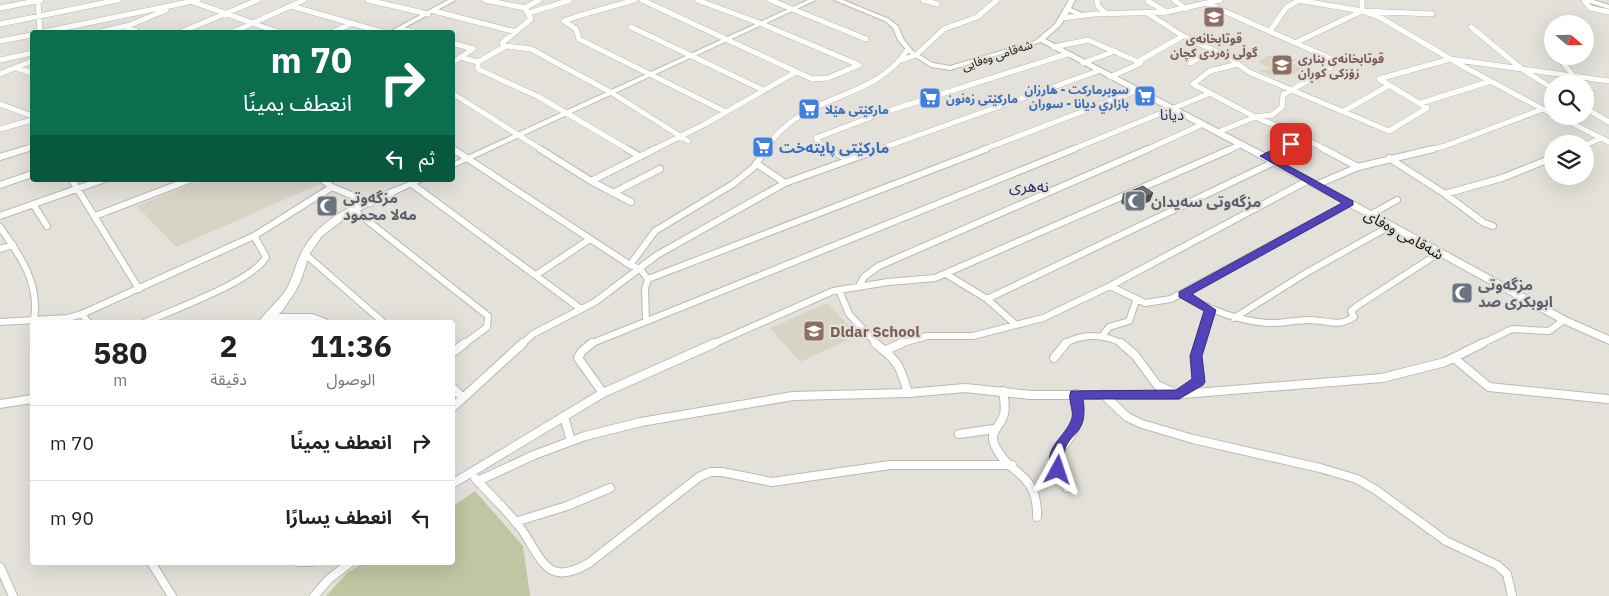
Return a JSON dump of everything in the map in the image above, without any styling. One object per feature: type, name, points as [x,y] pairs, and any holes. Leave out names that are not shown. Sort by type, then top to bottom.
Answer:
[{"type":"main road","points":[[1584,0],[1609,7]]},
{"type":"street","points":[[0,8],[39,0],[42,30]]},
{"type":"street","points":[[0,24],[118,0]]},
{"type":"street","points":[[52,30],[198,0]]},
{"type":"street","points":[[186,30],[258,0]]},
{"type":"street","points":[[237,30],[304,0]]},
{"type":"street","points":[[368,0],[516,32]]},
{"type":"street","points":[[400,29],[453,0]]},
{"type":"street","points":[[485,0],[527,11],[570,0]]},
{"type":"street","points":[[527,11],[539,0]]},
{"type":"street","points":[[634,0],[600,11],[576,15],[564,21],[576,29],[579,39],[653,74],[726,112]]},
{"type":"street","points":[[642,0],[812,79],[821,80],[859,65],[762,24],[697,0]]},
{"type":"street","points":[[770,0],[866,39]]},
{"type":"street","points":[[455,164],[813,0]]},
{"type":"street","name":"شەقامی وەفایی","points":[[838,0],[891,22],[898,30],[901,40],[908,49],[935,67],[954,68],[1041,40],[1054,29],[1072,0]]},
{"type":"street","points":[[924,0],[937,4]]},
{"type":"street","points":[[899,61],[916,55],[940,31],[978,17],[996,0]]},
{"type":"street","points":[[1097,0],[1099,7],[1106,14]]},
{"type":"street","points":[[1174,0],[1186,9]]},
{"type":"street","points":[[1193,0],[1201,5]]},
{"type":"street","points":[[1062,18],[1082,15],[1166,12],[1220,0]]},
{"type":"street","points":[[1270,32],[1286,8],[1298,0],[1362,12],[1381,18],[1450,59],[1544,110]]},
{"type":"street","points":[[1362,0],[1362,12]]},
{"type":"street","points":[[1584,0],[1590,8],[1609,12]]},
{"type":"street","points":[[192,1],[224,14],[255,22],[273,30]]},
{"type":"street","points":[[1148,1],[1166,12]]},
{"type":"street","points":[[1208,4],[1336,61],[1336,64],[1282,95],[1282,107],[1272,115],[1254,117],[1218,132]]},
{"type":"street","points":[[110,30],[124,27],[175,5]]},
{"type":"street","points":[[291,6],[376,30]]},
{"type":"street","points":[[1067,9],[1082,15]]},
{"type":"street","points":[[506,46],[502,44],[503,42],[531,20],[527,11]]},
{"type":"street","points":[[1297,42],[1362,12],[1432,14]]},
{"type":"street","points":[[1147,13],[1183,36],[1238,64],[1248,72],[1344,111],[1376,128],[1389,131],[1426,109],[1421,103],[1388,86],[1379,79],[1450,59],[1567,75]]},
{"type":"street","points":[[337,30],[353,23]]},
{"type":"street","points":[[124,27],[132,30]]},
{"type":"street","points":[[631,27],[763,90]]},
{"type":"street","points":[[1471,27],[1522,69],[1544,83]]},
{"type":"street","points":[[400,29],[405,30]]},
{"type":"street","points":[[0,42],[30,35]]},
{"type":"street","points":[[1139,61],[1183,36]]},
{"type":"street","name":"شەقامی وەفای","points":[[1041,40],[1240,145],[1265,156],[1564,320],[1609,340]]},
{"type":"street","points":[[1054,47],[1080,40],[1088,40],[1139,61]]},
{"type":"street","points":[[455,44],[473,49],[455,61]]},
{"type":"street","points":[[460,57],[478,62],[506,46],[532,49],[612,93],[688,141]]},
{"type":"street","points":[[630,265],[655,231],[664,224],[732,186],[757,164],[770,143],[798,116],[815,106],[873,81],[899,61],[908,49]]},
{"type":"street","points":[[1083,63],[1115,50]]},
{"type":"street","points":[[1190,63],[1212,50]]},
{"type":"street","points":[[0,60],[30,53]]},
{"type":"street","points":[[847,159],[820,144],[816,138],[882,113],[1067,54]]},
{"type":"street","points":[[1110,77],[1140,65],[1139,61]]},
{"type":"street","points":[[0,74],[30,62]]},
{"type":"street","points":[[478,62],[478,69],[498,75],[640,156]]},
{"type":"street","points":[[1238,64],[1210,72],[1193,84],[1208,94],[1254,117],[1304,138],[1358,166]]},
{"type":"street","points":[[1565,65],[1573,75]]},
{"type":"street","points":[[16,68],[30,72]]},
{"type":"street","points":[[455,405],[533,334],[609,292],[657,255],[785,183],[847,159],[1098,71]]},
{"type":"street","points":[[591,181],[726,112],[796,72]]},
{"type":"street","points":[[1594,79],[1609,81]]},
{"type":"street","points":[[1421,103],[1491,81]]},
{"type":"street","points":[[1344,111],[1388,86]]},
{"type":"street","points":[[648,280],[1136,90]]},
{"type":"street","points":[[602,393],[578,358],[579,353],[600,339],[814,255],[1208,94]]},
{"type":"street","points":[[455,95],[591,181],[631,202]]},
{"type":"street","points":[[0,104],[30,117]]},
{"type":"street","points":[[886,350],[911,339],[927,336],[973,336],[1043,318],[1312,183],[1358,166],[1446,146],[1515,118],[1544,110]]},
{"type":"street","points":[[1594,113],[1609,122]]},
{"type":"street","points":[[0,128],[30,119]]},
{"type":"street","points":[[859,286],[864,277],[878,266],[1090,176],[1203,124]]},
{"type":"street","points":[[1576,125],[1609,142]]},
{"type":"street","points":[[1265,156],[1304,138]]},
{"type":"street","points":[[1594,141],[1602,138]]},
{"type":"street","points":[[475,478],[564,416],[602,393],[839,290],[859,286],[936,278],[1240,145]]},
{"type":"street","points":[[0,158],[30,149]]},
{"type":"street","points":[[455,150],[630,265],[640,269],[648,280],[646,289],[646,321]]},
{"type":"street","points":[[1389,158],[1446,194],[1484,223],[1493,226]]},
{"type":"street","points":[[1446,194],[1495,180],[1544,161]]},
{"type":"street","points":[[987,300],[1274,162]]},
{"type":"street","points":[[757,164],[785,183]]},
{"type":"street","points":[[613,192],[660,169]]},
{"type":"street","points":[[0,184],[30,175]]},
{"type":"street","points":[[73,182],[138,289]]},
{"type":"street","points":[[0,216],[96,182]]},
{"type":"street","points":[[95,216],[184,182]]},
{"type":"street","points":[[326,182],[332,187],[370,203]]},
{"type":"street","points":[[267,320],[284,300],[295,282],[305,254],[318,234],[334,221],[354,210],[416,182],[581,309]]},
{"type":"street","points":[[0,322],[68,318],[82,314],[254,236],[332,187]]},
{"type":"street","points":[[1370,215],[1397,200]]},
{"type":"street","points":[[1110,286],[1144,304],[1152,304],[1183,294],[1349,203]]},
{"type":"street","points":[[33,204],[47,226]]},
{"type":"street","points":[[354,210],[488,316],[489,323],[487,327],[455,351]]},
{"type":"street","points":[[1234,318],[1306,273],[1390,226]]},
{"type":"street","points":[[0,227],[13,245],[23,264],[37,299],[34,319]]},
{"type":"street","points":[[150,320],[245,277],[261,266],[266,257],[254,236]]},
{"type":"street","points":[[536,274],[590,239]]},
{"type":"street","points":[[0,249],[13,245]]},
{"type":"street","points":[[1183,294],[1210,310],[1234,318],[1268,323],[1310,320],[1343,324],[1354,317],[1351,311],[1357,306],[1439,253]]},
{"type":"street","points":[[305,254],[380,320]]},
{"type":"street","points":[[946,274],[987,300],[1015,324]]},
{"type":"street","points":[[839,290],[849,314],[875,343],[886,350],[902,371],[908,393]]},
{"type":"street","points":[[1102,336],[1106,328],[1128,321],[1132,317],[1136,301]]},
{"type":"street","points":[[1179,395],[1199,382],[1196,356],[1210,310]]},
{"type":"street","points":[[82,314],[86,320]]},
{"type":"street","points":[[267,320],[312,318],[318,320]]},
{"type":"street","points":[[455,483],[475,478],[571,441],[641,422],[793,396],[908,393],[965,388],[1031,395],[1179,395],[1382,378],[1454,358],[1512,329],[1549,331],[1564,320]]},
{"type":"street","points":[[1054,358],[1058,349],[1065,343],[1087,337],[1102,336],[1123,345],[1134,354],[1162,389],[1179,395]]},
{"type":"street","points":[[1454,358],[1489,387],[1607,399]]},
{"type":"street","points":[[455,390],[463,398]]},
{"type":"street","points":[[1003,391],[1006,408],[1002,420],[994,429],[992,438],[998,451],[1024,477],[1036,496],[1037,517]]},
{"type":"street","points":[[1067,488],[1058,470],[1057,453],[1076,425],[1079,415],[1076,394]]},
{"type":"street","points":[[1102,394],[1127,417],[1142,424],[1193,439],[1334,471],[1357,479],[1376,490],[1446,541],[1497,564],[1507,574],[1512,596]]},
{"type":"street","points":[[0,404],[30,399]]},
{"type":"street","points":[[564,416],[571,441]]},
{"type":"street","points":[[959,434],[994,429]]},
{"type":"street","points":[[475,478],[515,522],[538,559],[559,572],[574,572],[589,563],[699,477],[710,472],[772,482],[890,466],[1012,465]]},
{"type":"street","points":[[515,522],[568,506],[610,488]]},
{"type":"street","points":[[153,565],[172,596]]},
{"type":"street","points":[[314,596],[329,579],[346,565]]},
{"type":"street","points":[[0,567],[13,596]]},
{"type":"shaded area","name":"قوتابخانەی بناری زۆزکی کوڕان","points":[[1269,55],[1282,60],[1288,57],[1296,60],[1291,63],[1303,68],[1292,75],[1279,70],[1276,72],[1279,74],[1274,77],[1260,71],[1272,68],[1258,62]]},
{"type":"shaded area","points":[[197,182],[318,182],[320,184],[176,247],[137,206]]},
{"type":"shaded area","name":"Dldar School","points":[[827,303],[858,335],[800,362],[770,328]]},
{"type":"green space","points":[[475,491],[523,546],[530,596],[326,596],[348,572],[360,565],[455,565],[455,505]]},
{"type":"building","points":[[1143,186],[1153,193],[1134,202],[1123,194]]},
{"type":"place","name":"قوتابخانەی گوڵی زەردی کچان","points":[[1214,17]]},
{"type":"place","name":"قوتابخانەی بناری زۆزکی کوڕان","points":[[1282,65]]},
{"type":"place","name":"سوبرماركت - هارزان بازاري ديانا - سوران","points":[[1145,96]]},
{"type":"place","name":"مارکێتی زەنون","points":[[930,98]]},
{"type":"place","name":"مارکێتی هێلا","points":[[809,109]]},
{"type":"place","name":"مارکێتی پایتەخت","points":[[763,147]]},
{"type":"place","name":"مزگەوتی سەیدان","points":[[1135,201]]},
{"type":"place","name":"مزگه‌وتی مه‌لا محمود","points":[[327,206]]},
{"type":"place","name":"مزگەوتی ابوبکری صد","points":[[1462,293]]},
{"type":"place","name":"Dldar School","points":[[814,331]]},
{"type":"district","name":"دیانا","points":[[1172,114]]},
{"type":"district","name":"نەھری","points":[[1029,186]]},
{"type":"route","points":[[1058,470],[1057,453],[1076,425],[1079,415],[1076,394],[1170,396],[1179,395],[1199,382],[1196,356],[1210,310],[1183,294],[1349,203],[1265,156],[1291,144]]}]
